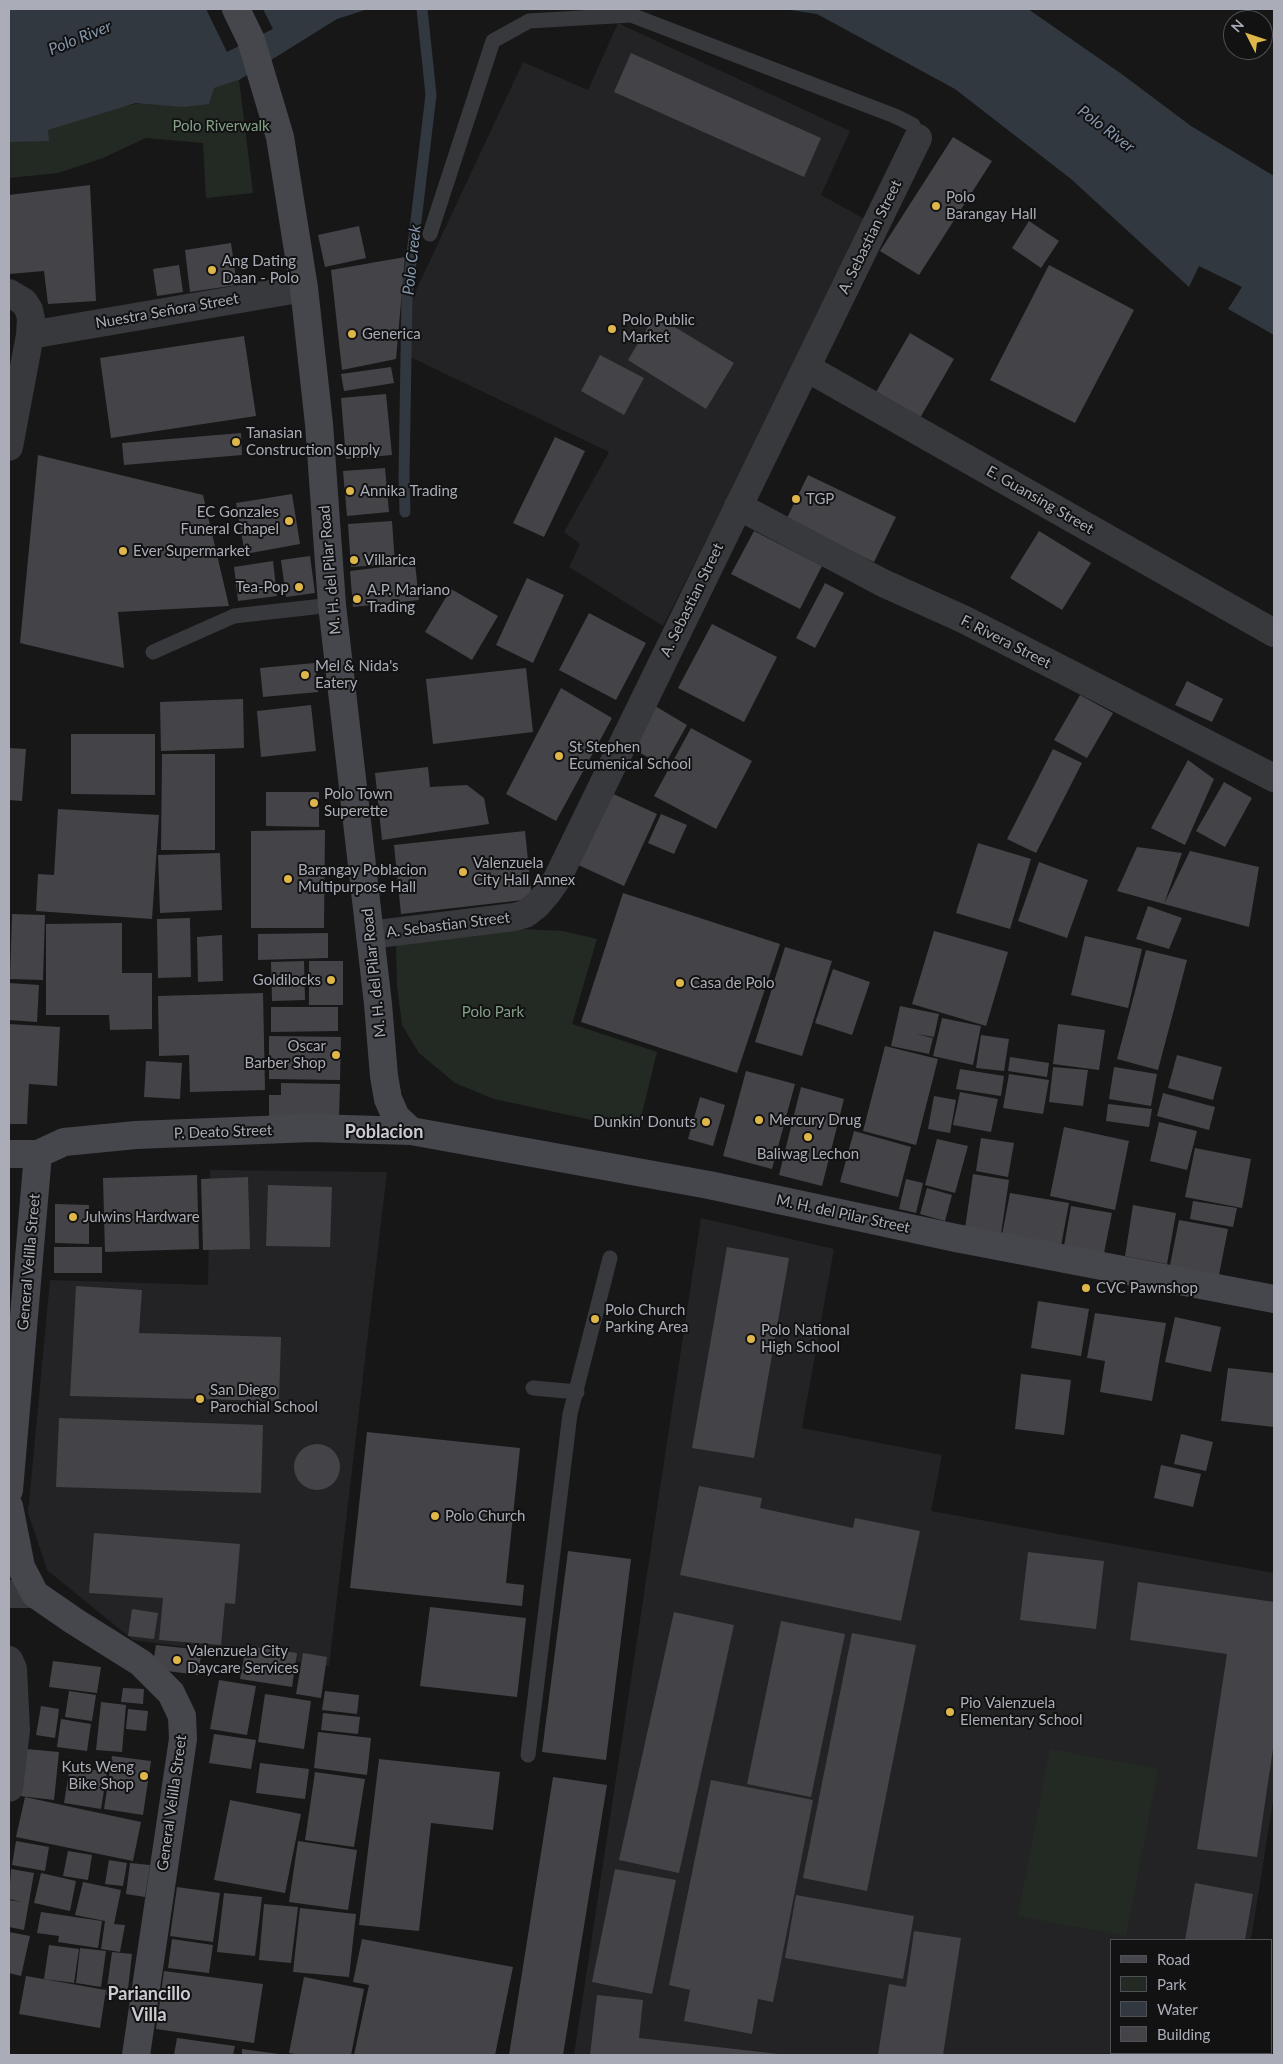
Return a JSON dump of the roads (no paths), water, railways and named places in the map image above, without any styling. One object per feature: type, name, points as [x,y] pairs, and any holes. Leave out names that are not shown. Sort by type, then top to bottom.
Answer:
[{"type":"main road","name":"M. H. del Pilar Road","points":[[236,9],[251,40],[280,137],[304,288],[319,424],[332,605],[388,1099],[396,1117],[411,1131]]},
{"type":"main road","name":"P. Deato Street","points":[[38,1154],[64,1142],[136,1135],[312,1128],[411,1131]]},
{"type":"main road","name":"M. H. del Pilar Street","points":[[411,1131],[700,1183],[956,1238],[1274,1299]]},
{"type":"main road","points":[[9,1154],[38,1154]]},
{"type":"main road","name":"General Velilla Street","points":[[9,1490],[38,1154]]},
{"type":"main road","name":"General Velilla Street","points":[[9,1506],[21,1567],[22,1594],[74,1621],[141,1663],[171,1693],[182,1716],[183,1739],[136,2055]]},
{"type":"street","name":"A. Sebastian Street","points":[[370,935],[525,914],[538,905],[557,879],[918,138]]},
{"type":"street","name":"Nuestra Señora Street","points":[[30,335],[304,288]]},
{"type":"street","points":[[9,292],[24,302],[29,310],[31,319],[30,335],[9,447]]},
{"type":"street","name":"E. Guansing Street","points":[[807,368],[1274,633]]},
{"type":"street","name":"F. Rivera Street","points":[[738,506],[882,583],[963,620],[1274,778]]},
{"type":"street","points":[[9,1660],[13,1669],[16,1730],[9,1788]]},
{"type":"lane","points":[[430,234],[493,41],[528,21],[630,15],[895,116],[912,125],[918,138]]},
{"type":"lane","points":[[153,652],[234,616],[332,605]]},
{"type":"lane","points":[[528,1755],[570,1414],[610,1258]]},
{"type":"lane","points":[[533,1388],[577,1392]]},
{"type":"water","name":"Polo River","points":[[9,9],[368,9],[337,19],[239,80],[214,88],[209,104],[183,107],[136,103],[48,130],[49,141],[9,142]]},
{"type":"water","name":"Polo River","points":[[784,9],[1028,9],[1123,75],[1191,126],[1274,176],[1274,335],[1228,309],[1242,287],[1199,266],[1189,287],[1071,179],[955,89],[817,14]]},
{"type":"waterway","name":"Polo Creek","points":[[405,512],[407,296],[431,95],[422,9]]},
{"type":"place","name":"Polo Barangay Hall","points":[[936,206]]},
{"type":"place","name":"Ang Dating Daan - Polo","points":[[212,270]]},
{"type":"place","name":"Polo Public Market","points":[[612,329]]},
{"type":"place","name":"Generica","points":[[352,334]]},
{"type":"place","name":"Tanasian Construction Supply","points":[[236,442]]},
{"type":"place","name":"Annika Trading","points":[[350,491]]},
{"type":"place","name":"TGP","points":[[796,499]]},
{"type":"place","name":"EC Gonzales Funeral Chapel","points":[[289,521]]},
{"type":"place","name":"Ever Supermarket","points":[[123,551]]},
{"type":"place","name":"Villarica","points":[[354,560]]},
{"type":"place","name":"Tea-Pop","points":[[299,587]]},
{"type":"place","name":"A.P. Mariano Trading","points":[[357,599]]},
{"type":"place","name":"Mel & Nida's Eatery","points":[[305,675]]},
{"type":"place","name":"St Stephen Ecumenical School","points":[[559,756]]},
{"type":"place","name":"Polo Town Superette","points":[[314,803]]},
{"type":"place","name":"Valenzuela City Hall Annex","points":[[463,872]]},
{"type":"place","name":"Barangay Poblacion Multipurpose Hall","points":[[288,879]]},
{"type":"place","name":"Goldilocks","points":[[331,980]]},
{"type":"place","name":"Casa de Polo","points":[[680,983]]},
{"type":"place","name":"Oscar Barber Shop","points":[[336,1055]]},
{"type":"place","name":"Mercury Drug","points":[[759,1120]]},
{"type":"place","name":"Dunkin' Donuts","points":[[706,1122]]},
{"type":"place","name":"Baliwag Lechon","points":[[808,1137]]},
{"type":"place","name":"Julwins Hardware","points":[[73,1217]]},
{"type":"place","name":"CVC Pawnshop","points":[[1086,1288]]},
{"type":"place","name":"Polo Church Parking Area","points":[[595,1319]]},
{"type":"place","name":"Polo National High School","points":[[751,1339]]},
{"type":"place","name":"San Diego Parochial School","points":[[200,1399]]},
{"type":"place","name":"Polo Church","points":[[435,1516]]},
{"type":"place","name":"Valenzuela City Daycare Services","points":[[177,1660]]},
{"type":"place","name":"Pio Valenzuela Elementary School","points":[[950,1712]]},
{"type":"place","name":"Kuts Weng Bike Shop","points":[[144,1776]]},
{"type":"district","name":"Poblacion","points":[[384,1132]]},
{"type":"district","name":"Pariancillo Villa","points":[[149,2004]]},
{"type":"park label","name":"Polo Riverwalk","points":[[221,126]]},
{"type":"park label","name":"Polo Park","points":[[493,1012]]}]
